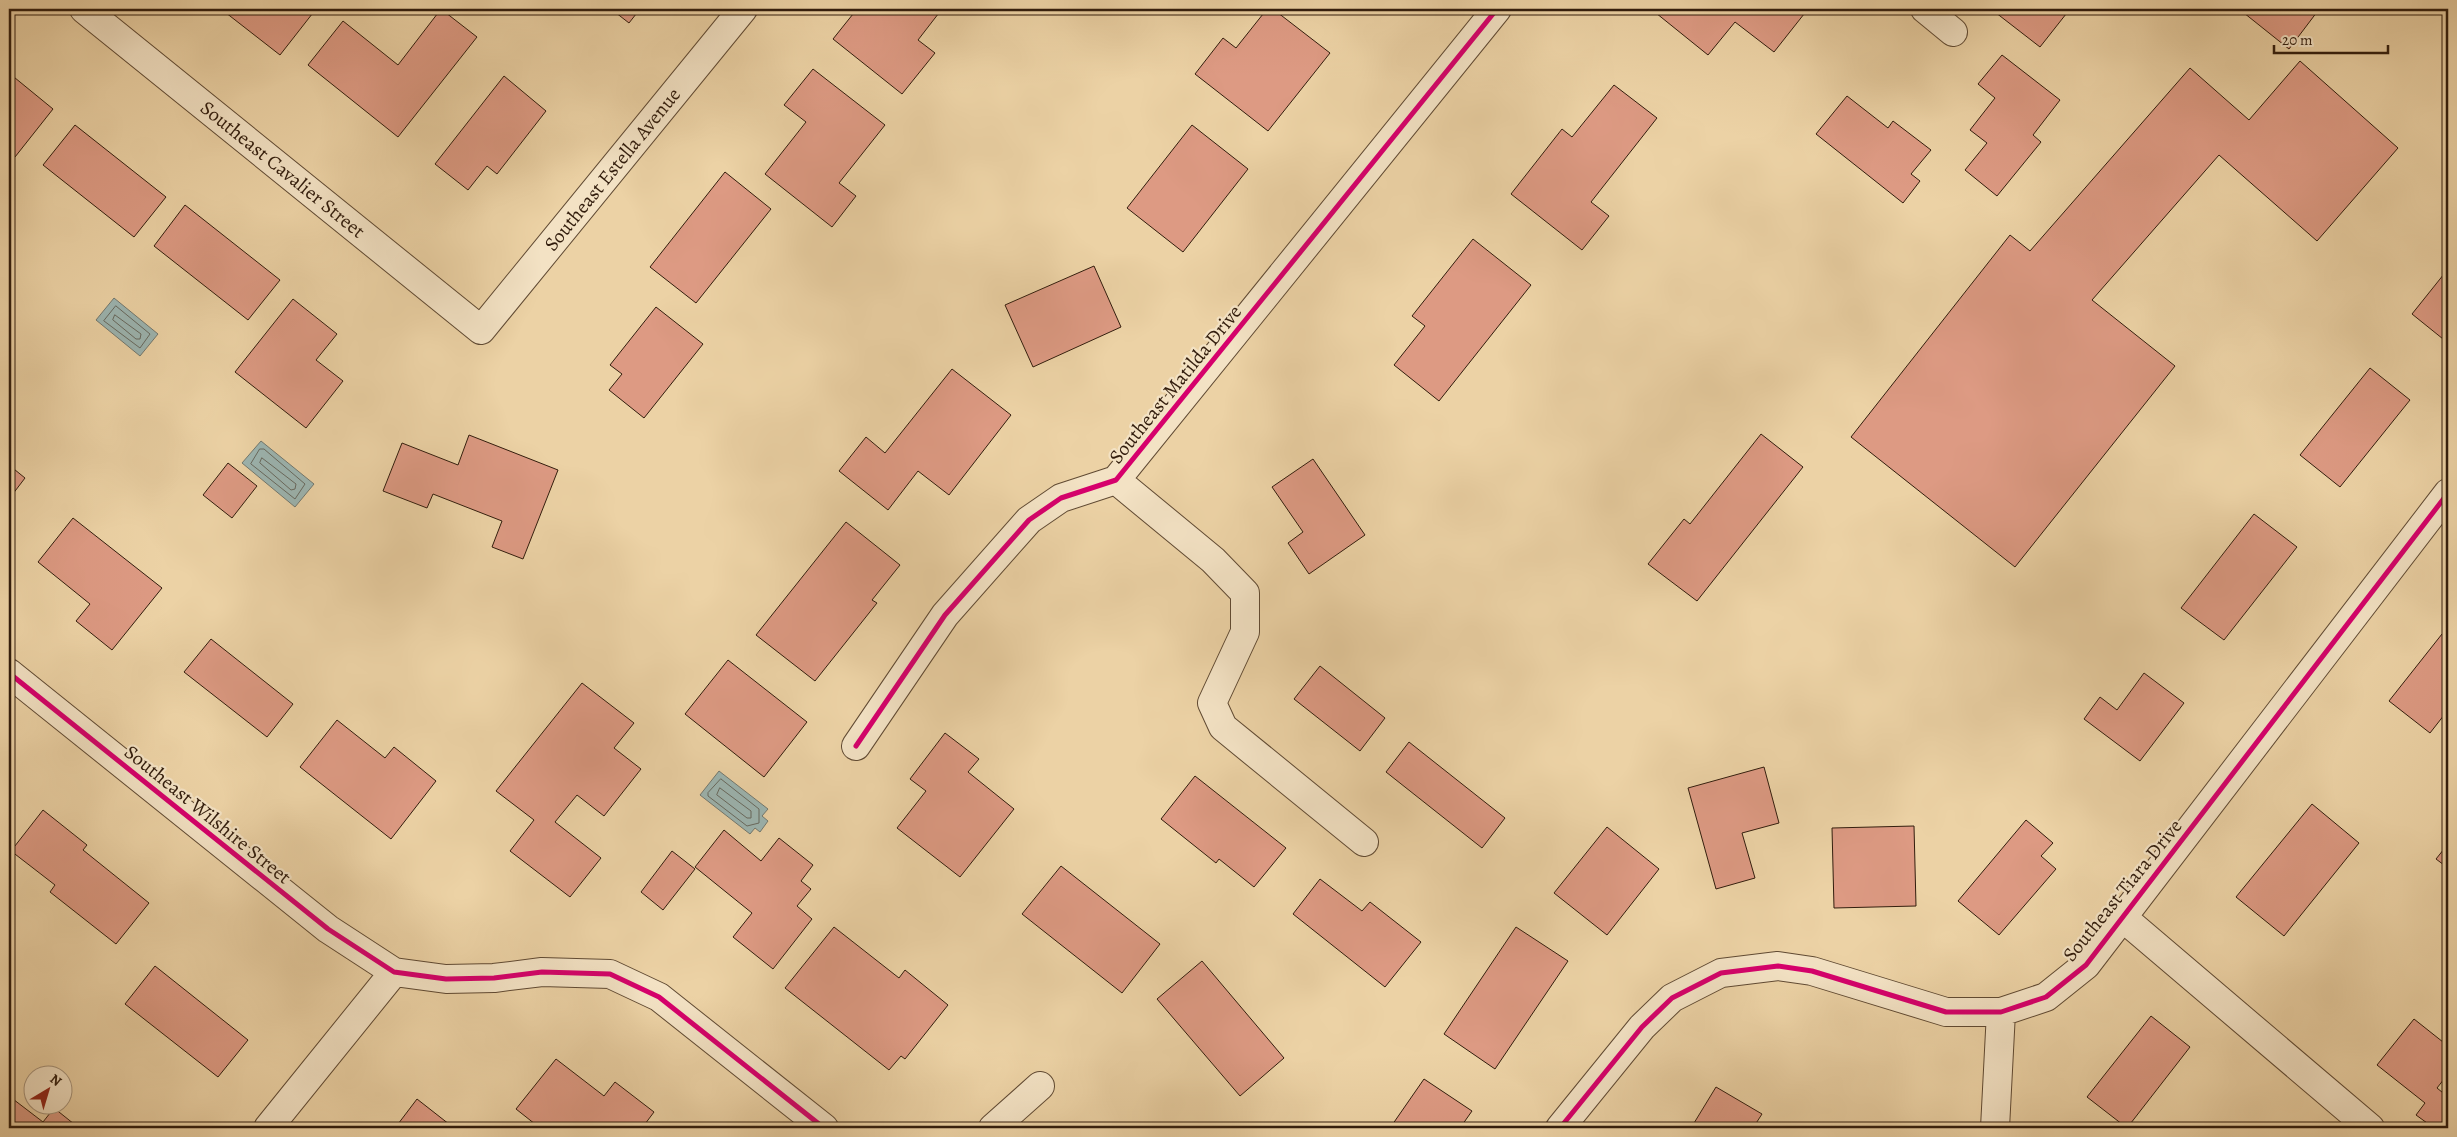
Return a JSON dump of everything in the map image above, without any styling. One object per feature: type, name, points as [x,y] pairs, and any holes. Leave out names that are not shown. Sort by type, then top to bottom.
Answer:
[{"type":"street","name":"Southeast Cavalier Street","points":[[84,9],[481,330]]},
{"type":"street","name":"Southeast Estella Avenue","points":[[481,330],[743,9]]},
{"type":"street","name":"Southeast Matilda Drive","points":[[856,746],[945,615],[1029,520],[1061,498],[1116,480],[1497,9]]},
{"type":"street","points":[[1924,9],[1953,32]]},
{"type":"street","points":[[1116,480],[1212,560],[1245,593],[1245,632],[1212,703],[1222,727],[1364,842]]},
{"type":"street","name":"Southeast Tiara Drive","points":[[1560,1128],[1642,1027],[1672,998],[1721,973],[1778,966],[1812,971],[1946,1012],[2001,1012],[2046,997],[2086,965],[2443,510]]},
{"type":"street","name":"Southeast Wilshire Street","points":[[9,673],[328,929],[394,972]]},
{"type":"street","points":[[2122,917],[2370,1128]]},
{"type":"street","points":[[268,1128],[394,972],[446,979],[494,978],[542,972],[610,974],[659,997],[824,1128]]},
{"type":"street","points":[[1995,1128],[2001,1012]]},
{"type":"street","points":[[993,1128],[1040,1086]]},
{"type":"water","points":[[114,298],[158,334],[140,356],[96,320]]},
{"type":"water","points":[[261,441],[314,484],[295,507],[242,463]]},
{"type":"water","points":[[719,771],[768,809],[762,816],[768,821],[760,832],[755,828],[750,834],[700,795]]},
{"type":"building","points":[[221,9],[316,9],[280,55]]},
{"type":"building","points":[[441,9],[477,37],[398,137],[308,65],[343,21],[398,65]]},
{"type":"building","points":[[611,9],[640,9],[629,23]]},
{"type":"building","points":[[857,9],[942,9],[918,40],[935,53],[902,94],[833,39]]},
{"type":"building","points":[[1267,9],[1273,9],[1330,53],[1268,131],[1195,74],[1223,38],[1236,48]]},
{"type":"building","points":[[1651,9],[1808,9],[1774,52],[1735,22],[1708,55]]},
{"type":"building","points":[[1991,9],[2070,9],[2040,47]]},
{"type":"building","points":[[2239,9],[2313,9],[2317,12],[2289,49]]},
{"type":"building","points":[[2002,55],[2060,100],[2033,135],[2041,142],[1997,196],[1965,170],[1987,143],[1970,130],[1995,98],[1978,84]]},
{"type":"building","points":[[2300,61],[2398,148],[2317,241],[2219,155],[2092,300],[2175,366],[2015,567],[1851,437],[2010,235],[2030,251],[2190,68],[2249,120]]},
{"type":"building","points":[[813,69],[885,125],[839,183],[856,196],[832,227],[765,174],[806,122],[784,105]]},
{"type":"building","points":[[9,73],[53,109],[15,157],[9,153]]},
{"type":"building","points":[[504,76],[546,111],[497,174],[487,166],[468,190],[435,164]]},
{"type":"building","points":[[1614,85],[1657,118],[1591,202],[1609,216],[1582,250],[1511,194],[1562,129],[1572,137]]},
{"type":"building","points":[[1847,96],[1888,128],[1893,121],[1931,150],[1911,174],[1920,181],[1903,203],[1816,134]]},
{"type":"building","points":[[75,125],[166,197],[134,237],[43,165]]},
{"type":"building","points":[[1192,125],[1248,169],[1183,252],[1127,208]]},
{"type":"building","points":[[725,172],[771,209],[696,303],[650,267]]},
{"type":"building","points":[[185,205],[280,280],[248,320],[154,246]]},
{"type":"building","points":[[1473,239],[1531,285],[1439,401],[1394,365],[1425,326],[1412,316]]},
{"type":"building","points":[[1094,266],[1121,327],[1033,367],[1005,305]]},
{"type":"building","points":[[2448,269],[2448,343],[2412,314]]},
{"type":"building","points":[[293,299],[337,334],[316,360],[343,381],[306,428],[235,372]]},
{"type":"building","points":[[656,307],[703,344],[644,418],[609,390],[622,374],[610,365]]},
{"type":"building","points":[[2370,368],[2410,400],[2340,487],[2300,455]]},
{"type":"building","points":[[952,369],[1011,415],[949,495],[918,471],[888,510],[839,471],[866,437],[885,453]]},
{"type":"building","points":[[1761,434],[1803,467],[1697,601],[1648,564],[1684,519],[1690,524]]},
{"type":"building","points":[[469,435],[558,470],[523,559],[492,547],[502,521],[433,494],[427,508],[383,491],[402,443],[458,465]]},
{"type":"building","points":[[1313,459],[1365,535],[1309,574],[1288,543],[1303,532],[1272,487]]},
{"type":"building","points":[[228,463],[257,486],[232,518],[203,495]]},
{"type":"building","points":[[9,465],[25,478],[9,499]]},
{"type":"building","points":[[2254,514],[2297,547],[2224,640],[2181,608]]},
{"type":"building","points":[[73,518],[162,588],[112,650],[76,621],[90,604],[38,562]]},
{"type":"building","points":[[846,522],[900,565],[872,600],[877,603],[815,681],[756,635]]},
{"type":"building","points":[[2442,634],[2448,639],[2448,710],[2430,733],[2389,701]]},
{"type":"building","points":[[211,639],[293,704],[267,737],[184,672]]},
{"type":"building","points":[[728,660],[807,722],[764,777],[685,714]]},
{"type":"building","points":[[1320,666],[1385,718],[1360,751],[1294,699]]},
{"type":"building","points":[[2144,673],[2184,703],[2140,761],[2084,719],[2100,697],[2117,710]]},
{"type":"building","points":[[582,683],[634,723],[614,748],[641,769],[604,816],[577,795],[555,822],[601,858],[570,897],[510,851],[534,820],[496,791]]},
{"type":"building","points":[[337,720],[385,758],[394,747],[436,781],[391,839],[300,767]]},
{"type":"building","points":[[945,733],[979,759],[968,772],[1014,809],[960,877],[897,828],[926,791],[910,779]]},
{"type":"building","points":[[1409,742],[1505,818],[1482,848],[1386,772]]},
{"type":"building","points":[[1764,767],[1779,823],[1742,833],[1755,878],[1716,889],[1688,788]]},
{"type":"building","points":[[1195,776],[1286,848],[1254,887],[1219,859],[1216,863],[1161,819]]},
{"type":"building","points":[[2312,804],[2359,843],[2284,936],[2236,897]]},
{"type":"building","points":[[43,810],[87,845],[83,850],[149,903],[116,944],[50,892],[55,885],[11,851]]},
{"type":"building","points":[[2026,820],[2053,843],[2041,856],[2056,869],[1999,935],[1958,901]]},
{"type":"building","points":[[1914,826],[1916,906],[1834,908],[1832,828]]},
{"type":"building","points":[[1607,827],[1659,869],[1607,935],[1554,893]]},
{"type":"building","points":[[724,830],[761,861],[779,838],[813,865],[801,881],[811,889],[797,906],[812,919],[773,969],[733,937],[752,913],[695,867]]},
{"type":"building","points":[[2448,844],[2448,868],[2436,859]]},
{"type":"building","points":[[672,851],[695,869],[663,910],[641,892]]},
{"type":"building","points":[[1061,866],[1160,944],[1122,993],[1022,914]]},
{"type":"building","points":[[1320,879],[1362,911],[1370,902],[1421,942],[1385,987],[1293,914]]},
{"type":"building","points":[[834,927],[899,978],[905,970],[948,1005],[905,1059],[901,1056],[889,1070],[785,988]]},
{"type":"building","points":[[1516,927],[1568,961],[1495,1069],[1444,1034]]},
{"type":"building","points":[[1202,961],[1284,1058],[1240,1096],[1157,999]]},
{"type":"building","points":[[155,966],[248,1040],[218,1077],[125,1004]]},
{"type":"building","points":[[2151,1016],[2190,1047],[2127,1128],[2087,1097]]},
{"type":"building","points":[[2414,1019],[2448,1046],[2448,1074],[2437,1088],[2448,1097],[2448,1128],[2434,1128],[2416,1115],[2425,1103],[2377,1065]]},
{"type":"building","points":[[556,1059],[604,1096],[615,1082],[654,1112],[642,1128],[540,1128],[516,1109]]},
{"type":"building","points":[[1424,1079],[1472,1111],[1460,1128],[1390,1128]]},
{"type":"building","points":[[1716,1087],[1762,1114],[1753,1128],[1691,1128]]},
{"type":"building","points":[[9,1096],[22,1106],[22,1114],[33,1114],[43,1122],[49,1114],[62,1114],[79,1128],[9,1128]]},
{"type":"building","points":[[417,1099],[454,1128],[395,1128]]},
{"type":"cycle path","points":[[856,746],[945,615],[1029,520],[1061,498],[1116,480],[1497,9]]},
{"type":"cycle path","points":[[1560,1128],[1642,1027],[1672,998],[1721,973],[1778,966],[1812,971],[1946,1012],[2001,1012],[2046,997],[2086,965],[2448,493]]},
{"type":"cycle path","points":[[9,673],[328,929],[394,972],[446,979],[494,978],[542,972],[610,974],[659,997],[824,1128]]}]
